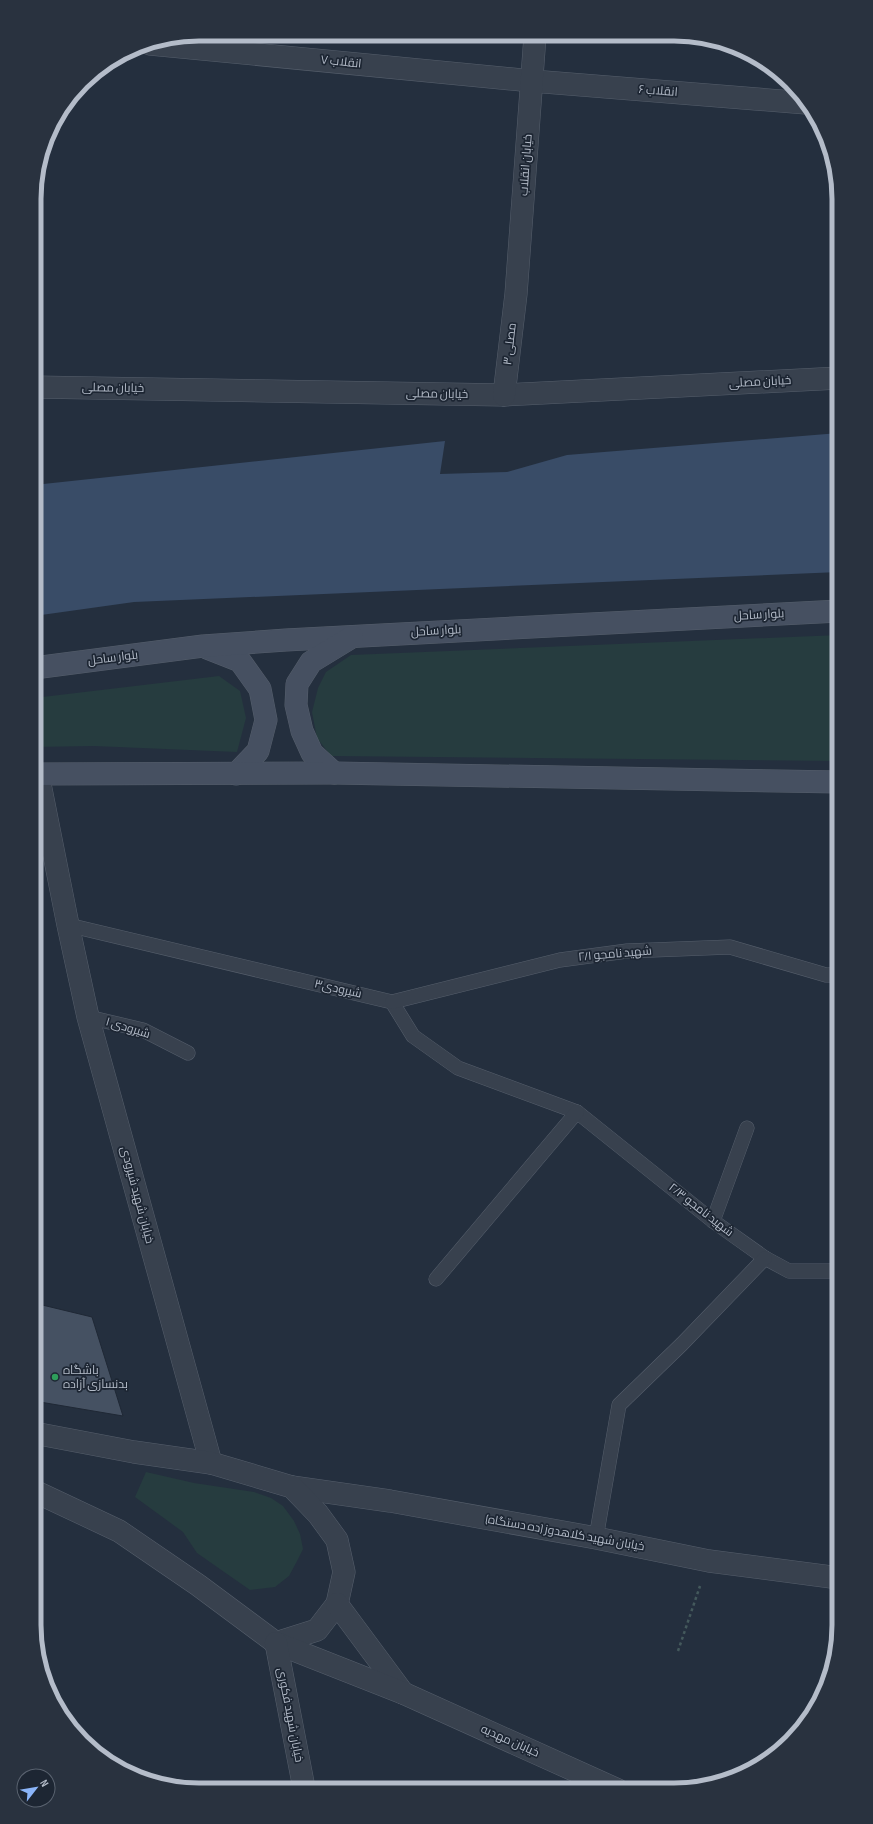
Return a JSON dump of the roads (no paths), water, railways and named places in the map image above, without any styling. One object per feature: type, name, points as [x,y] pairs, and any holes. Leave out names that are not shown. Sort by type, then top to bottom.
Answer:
[{"type":"main road","name":"بلوار ساحل","points":[[41,667],[202,646],[354,635],[832,611]]},
{"type":"main road","points":[[334,773],[312,753],[302,731],[296,705],[297,684],[311,662],[354,635]]},
{"type":"main road","points":[[202,646],[240,662],[260,689],[266,720],[258,751],[236,774]]},
{"type":"main road","points":[[41,774],[334,773],[832,782]]},
{"type":"street","name":"خیابان انقلاب","points":[[516,294],[535,41]]},
{"type":"street","name":"انقلاب ۷","points":[[162,45],[532,81]]},
{"type":"street","name":"انقلاب ۶","points":[[532,81],[798,102]]},
{"type":"street","name":"مصلی ۳","points":[[504,395],[516,294]]},
{"type":"street","name":"خیابان مصلی","points":[[41,387],[504,395],[832,378]]},
{"type":"street","name":"خیابان شهید شیرودی","points":[[41,798],[88,1017],[211,1463]]},
{"type":"street","name":"خیابان شهید کلاهدوز (ده دستگاه)","points":[[41,1434],[134,1452],[211,1463],[292,1486],[390,1501],[596,1538],[709,1561],[832,1577]]},
{"type":"street","points":[[276,1643],[317,1630],[337,1604],[344,1572],[337,1540],[318,1514],[292,1486]]},
{"type":"street","name":"خیابان مهدیه","points":[[41,1494],[119,1530],[198,1585],[276,1643],[403,1693],[602,1783]]},
{"type":"street","points":[[337,1604],[403,1693]]},
{"type":"street","name":"خیابان شهید فکوری","points":[[276,1643],[303,1783]]},
{"type":"lane","name":"شیرودی۳","points":[[68,925],[392,1002]]},
{"type":"lane","name":"شهید نامجو ۲/۱","points":[[392,1002],[560,960],[626,951],[730,947],[826,975],[832,975]]},
{"type":"lane","points":[[392,1002],[413,1036],[458,1068],[577,1112],[436,1279]]},
{"type":"lane","name":"شیرودی ۱","points":[[88,1017],[143,1030],[188,1052]]},
{"type":"lane","name":"شهید نامجو ۲/۳","points":[[577,1112],[713,1221],[765,1258],[789,1271],[832,1271]]},
{"type":"lane","points":[[713,1221],[747,1128]]},
{"type":"lane","points":[[596,1538],[620,1405],[682,1344],[765,1258]]},
{"type":"water","points":[[832,434],[832,572],[134,602],[41,615],[41,484],[445,441],[440,474],[507,472],[567,455]]},
{"type":"place","name":"باشگاه بدنسازی آزاده","points":[[55,1377]]}]
